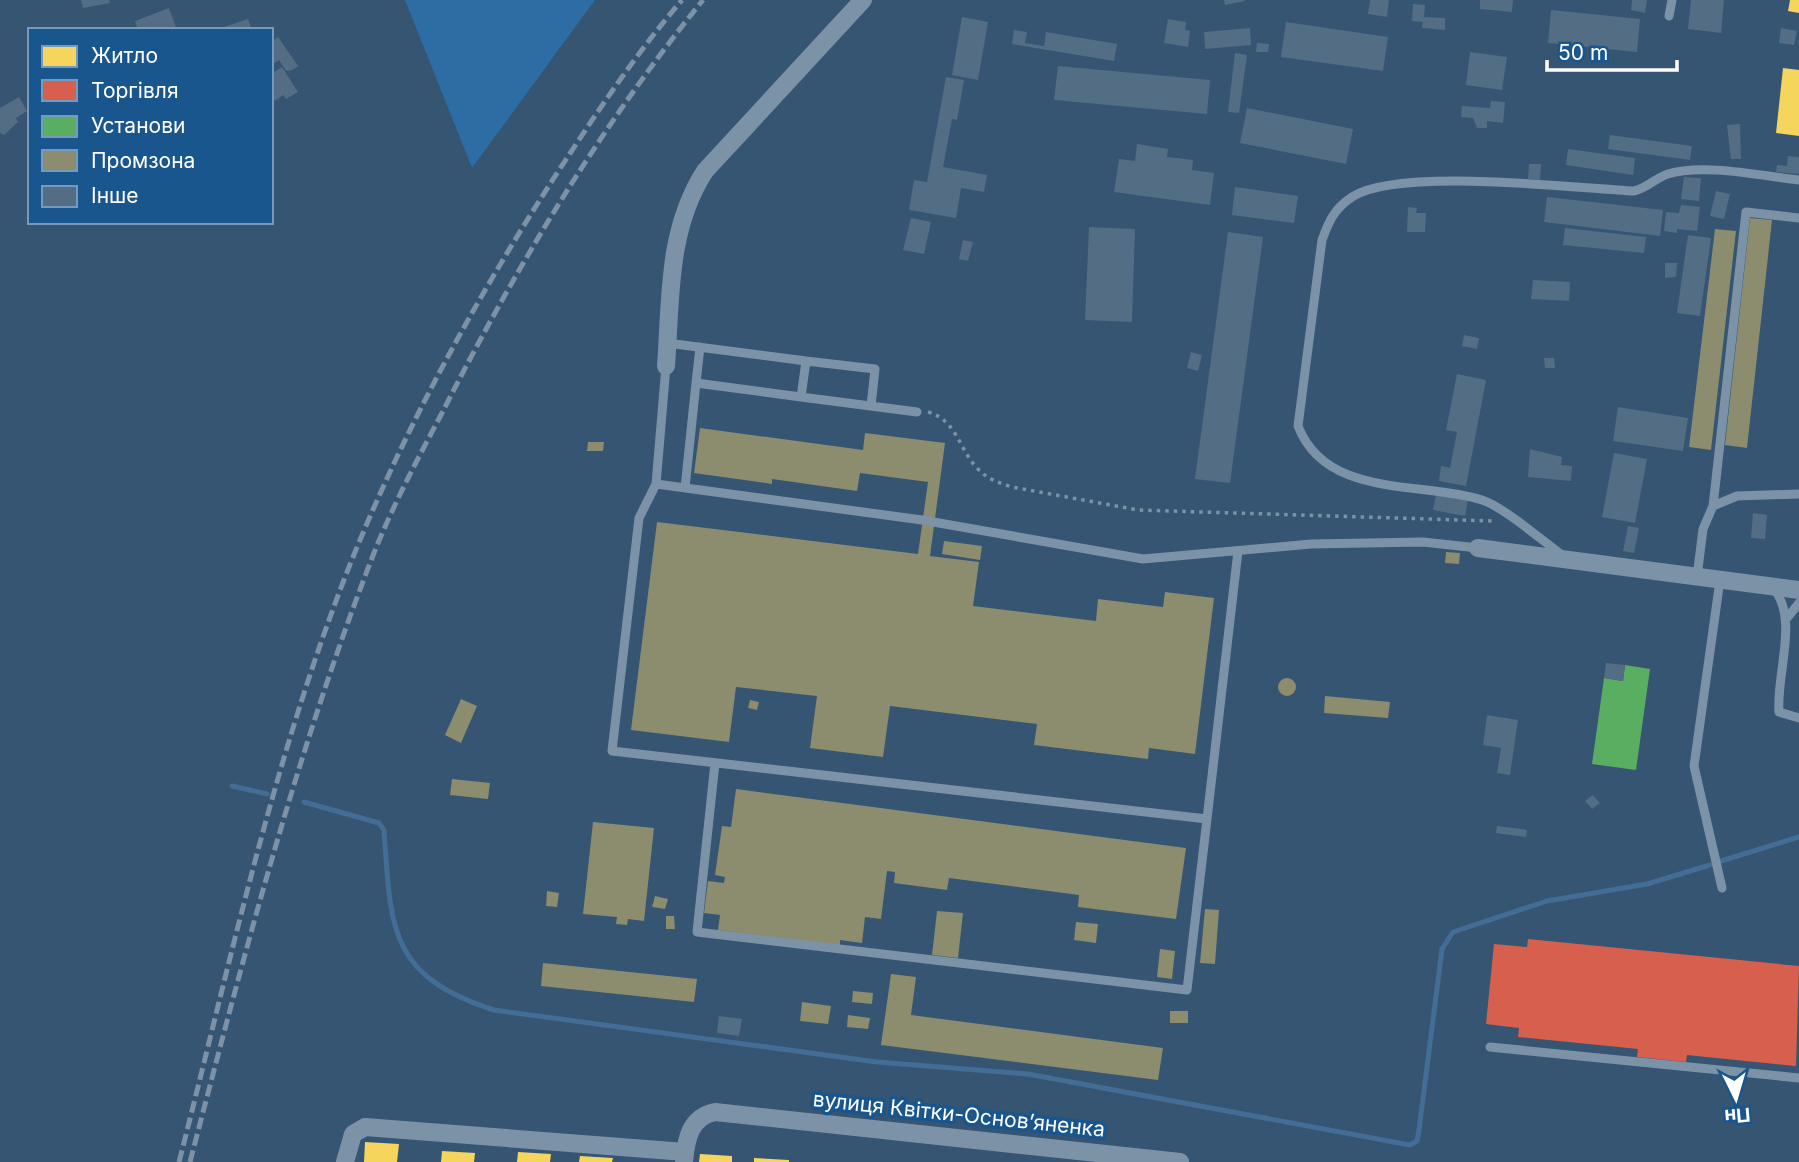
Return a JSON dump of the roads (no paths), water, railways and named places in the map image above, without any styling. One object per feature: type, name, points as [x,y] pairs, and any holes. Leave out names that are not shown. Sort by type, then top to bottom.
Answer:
[{"type":"street","points":[[666,366],[674,251],[693,190],[705,171],[863,0]]},
{"type":"street","points":[[1478,548],[1799,590]]},
{"type":"street","name":"вулиця Квітки-Основʼяненка","points":[[684,1157],[688,1135],[698,1119],[715,1112],[733,1112],[1180,1162]]},
{"type":"street","points":[[345,1162],[356,1130],[365,1127],[684,1157]]},
{"type":"lane","points":[[1669,16],[1672,0]]},
{"type":"lane","points":[[1572,561],[1484,500],[1362,480],[1318,457],[1305,443],[1298,426],[1322,240],[1332,213],[1354,196],[1384,184],[1423,181],[1634,191],[1649,186],[1668,174],[1684,172],[1709,171],[1799,180]]},
{"type":"lane","points":[[1697,577],[1703,530],[1713,506],[1746,212],[1799,218]]},
{"type":"lane","points":[[667,344],[875,369],[871,406]]},
{"type":"lane","points":[[685,488],[700,347]]},
{"type":"lane","points":[[801,397],[806,361]]},
{"type":"lane","points":[[666,366],[656,484],[639,518],[612,751],[1207,819]]},
{"type":"lane","points":[[696,383],[917,412]]},
{"type":"lane","points":[[656,484],[922,520],[1143,559],[1323,544],[1423,542],[1478,548]]},
{"type":"lane","points":[[1713,506],[1737,496],[1799,494]]},
{"type":"lane","points":[[715,763],[697,932],[1187,990],[1238,551]]},
{"type":"lane","points":[[1720,580],[1694,766],[1722,888]]},
{"type":"lane","points":[[1769,586],[1783,600],[1788,617],[1779,709],[1783,715],[1799,718]]},
{"type":"lane","points":[[1788,617],[1799,603]]},
{"type":"lane","points":[[1490,1047],[1799,1078]]},
{"type":"waterway","points":[[232,786],[267,794]]},
{"type":"waterway","points":[[304,802],[379,823],[384,830],[389,895],[394,921],[402,944],[414,964],[433,981],[459,997],[494,1010],[877,1062],[1028,1074],[1410,1145],[1417,1141],[1419,1130],[1442,949],[1453,932],[1547,901],[1647,884],[1710,865]]},
{"type":"waterway","points":[[1721,861],[1799,837]]},
{"type":"railway","points":[[179,1162],[277,780],[325,630],[375,505],[449,354],[505,256],[607,99],[682,0]]},
{"type":"railway","points":[[190,1162],[251,933],[295,782],[345,632],[387,521],[499,305],[562,199],[629,97],[703,0]]}]
